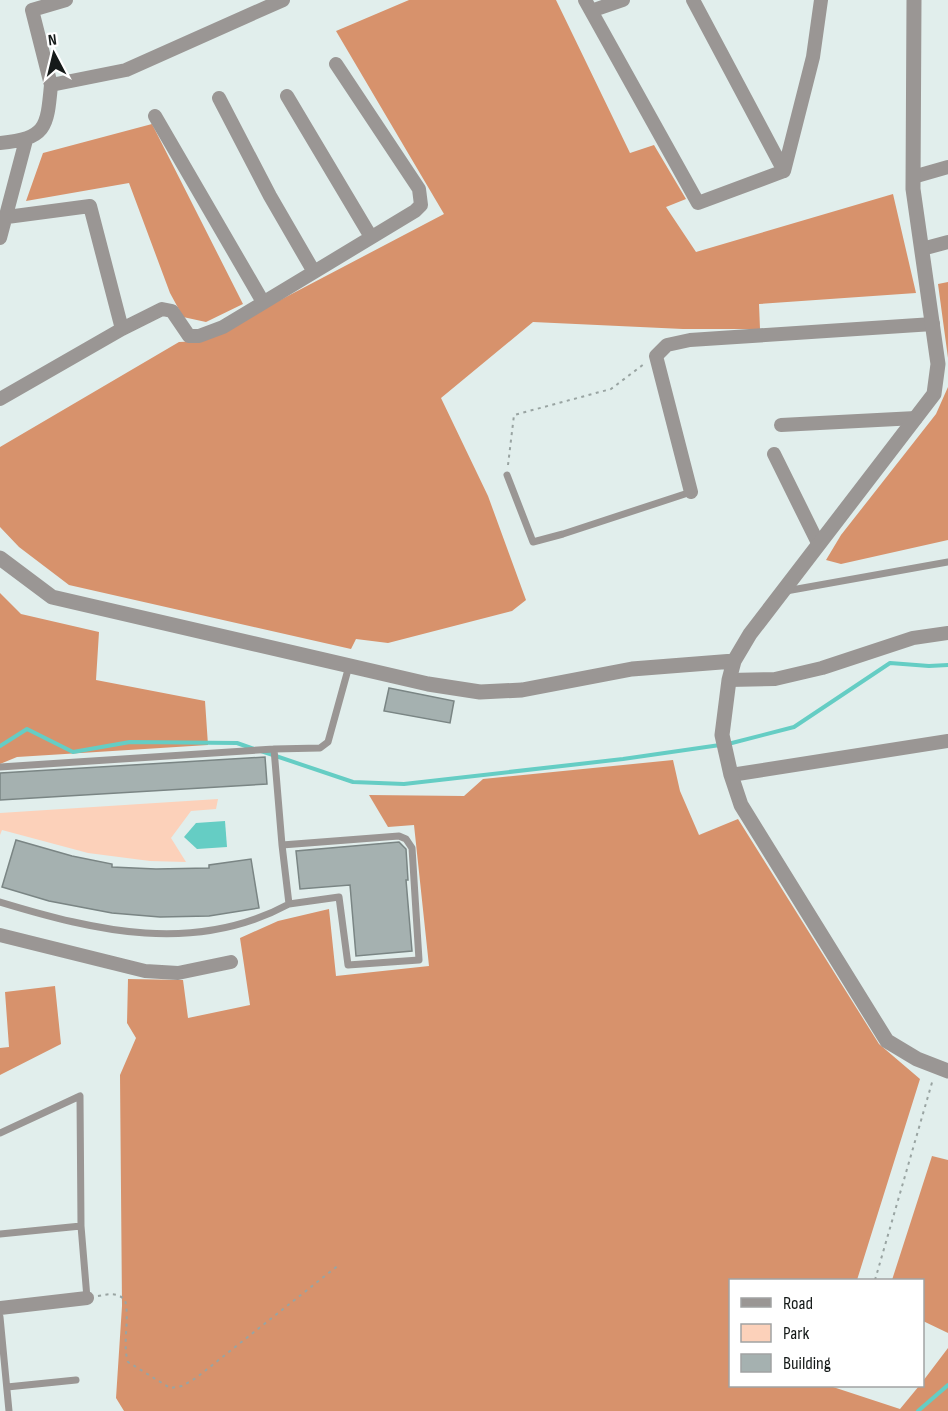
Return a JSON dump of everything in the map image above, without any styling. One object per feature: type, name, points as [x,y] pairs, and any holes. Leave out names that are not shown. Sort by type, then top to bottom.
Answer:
[{"type":"street","points":[[0,143],[26,140],[38,133],[48,118],[51,86],[32,10],[66,0]]},
{"type":"street","points":[[623,0],[588,5],[698,203],[784,171]]},
{"type":"street","points":[[693,0],[784,171]]},
{"type":"street","points":[[784,171],[813,57],[821,0]]},
{"type":"street","points":[[914,0],[913,177],[938,363],[934,394],[750,634],[734,661],[729,680],[722,735],[731,776],[741,805],[886,1041],[942,1069]]},
{"type":"street","points":[[51,86],[126,70],[274,2]]},
{"type":"street","points":[[0,399],[122,329],[162,309],[172,311],[189,336],[199,336],[223,327],[415,211],[421,205],[419,189],[336,64]]},
{"type":"street","points":[[286,96],[371,237]]},
{"type":"street","points":[[219,98],[270,196],[314,272]]},
{"type":"street","points":[[155,116],[263,302]]},
{"type":"street","points":[[0,238],[26,140]]},
{"type":"street","points":[[913,177],[948,167]]},
{"type":"street","points":[[7,217],[90,206],[122,329]]},
{"type":"street","points":[[922,249],[948,242]]},
{"type":"street","points":[[691,492],[656,356],[667,345],[690,340],[933,324]]},
{"type":"street","points":[[781,425],[916,418]]},
{"type":"street","points":[[774,454],[818,543]]},
{"type":"street","points":[[0,558],[52,597],[428,684],[480,692],[522,690],[632,669],[734,661]]},
{"type":"street","points":[[729,680],[775,678],[822,668],[913,638],[948,633]]},
{"type":"street","points":[[731,776],[948,741]]},
{"type":"street","points":[[0,935],[145,971],[178,973],[231,962]]},
{"type":"street","points":[[0,1308],[87,1298]]},
{"type":"lane","points":[[507,475],[533,542],[691,492]]},
{"type":"lane","points":[[781,591],[948,562]]},
{"type":"lane","points":[[0,766],[320,748],[328,742],[349,666]]},
{"type":"lane","points":[[274,749],[289,904]]},
{"type":"lane","points":[[0,902],[94,928],[123,933],[153,934],[197,932],[240,924],[289,904],[339,897],[348,964],[419,960],[412,848],[406,839],[399,836],[282,845]]},
{"type":"lane","points":[[0,1133],[80,1096],[81,1226],[87,1298]]},
{"type":"lane","points":[[0,1234],[81,1226]]},
{"type":"lane","points":[[0,1317],[9,1411]]},
{"type":"lane","points":[[7,1387],[76,1380]]},
{"type":"path","points":[[507,475],[514,415],[611,390],[656,356]]},
{"type":"path","points":[[875,1279],[942,1069]]},
{"type":"path","points":[[87,1298],[111,1293],[125,1300],[128,1330],[125,1354],[128,1362],[170,1388],[182,1386],[196,1378],[340,1264]]},
{"type":"green space","points":[[218,799],[216,809],[191,811],[171,838],[186,862],[150,861],[88,853],[2,830],[0,835],[0,813]]},
{"type":"shaded area","points":[[409,0],[556,0],[630,153],[654,145],[686,199],[666,207],[696,252],[893,194],[916,293],[759,304],[760,329],[683,329],[533,322],[441,398],[488,496],[526,600],[512,611],[388,643],[356,639],[351,649],[69,585],[19,547],[0,527],[0,447],[179,342],[202,341],[444,214],[336,31]]},
{"type":"shaded area","points":[[152,124],[243,304],[206,322],[183,317],[170,293],[129,183],[26,201],[43,153]]},
{"type":"shaded area","points":[[948,282],[948,358],[938,284]]},
{"type":"shaded area","points":[[948,387],[948,540],[841,564],[826,560],[841,535],[936,414]]},
{"type":"shaded area","points":[[0,593],[21,614],[99,632],[96,680],[205,701],[208,745],[17,757],[0,764]]},
{"type":"shaded area","points":[[673,760],[680,791],[699,835],[738,819],[879,1044],[920,1079],[857,1279],[729,1279],[729,1387],[833,1387],[900,1409],[918,1387],[924,1387],[924,1380],[948,1348],[948,1411],[124,1411],[116,1398],[122,1306],[120,1075],[136,1038],[127,1023],[128,979],[183,980],[188,1018],[250,1005],[240,938],[278,921],[329,909],[336,976],[429,966],[414,825],[388,827],[369,795],[464,796],[483,779]]},
{"type":"shaded area","points":[[55,986],[61,1044],[0,1075],[0,1048],[9,1047],[5,992]]},
{"type":"shaded area","points":[[932,1156],[948,1160],[948,1333],[924,1321],[924,1279],[892,1279]]},
{"type":"water","points":[[225,821],[227,847],[197,849],[184,837],[196,823]]},
{"type":"building","points":[[389,688],[454,701],[450,723],[384,711]]},
{"type":"building","points":[[265,757],[267,784],[0,800],[0,773]]},
{"type":"building","points":[[16,840],[72,856],[112,864],[112,867],[209,868],[209,865],[251,859],[259,908],[209,916],[160,917],[112,913],[49,901],[2,887]]},
{"type":"building","points":[[399,842],[406,849],[408,880],[406,880],[412,951],[356,956],[350,885],[300,889],[296,851]]},
{"type":"waterway","points":[[728,744],[794,727],[890,663],[948,665]]},
{"type":"waterway","points":[[0,746],[27,729],[73,752],[130,742],[237,743],[254,749]]},
{"type":"waterway","points":[[261,751],[353,782],[404,784],[623,759],[720,745]]},
{"type":"waterway","points":[[918,1411],[948,1385]]}]
